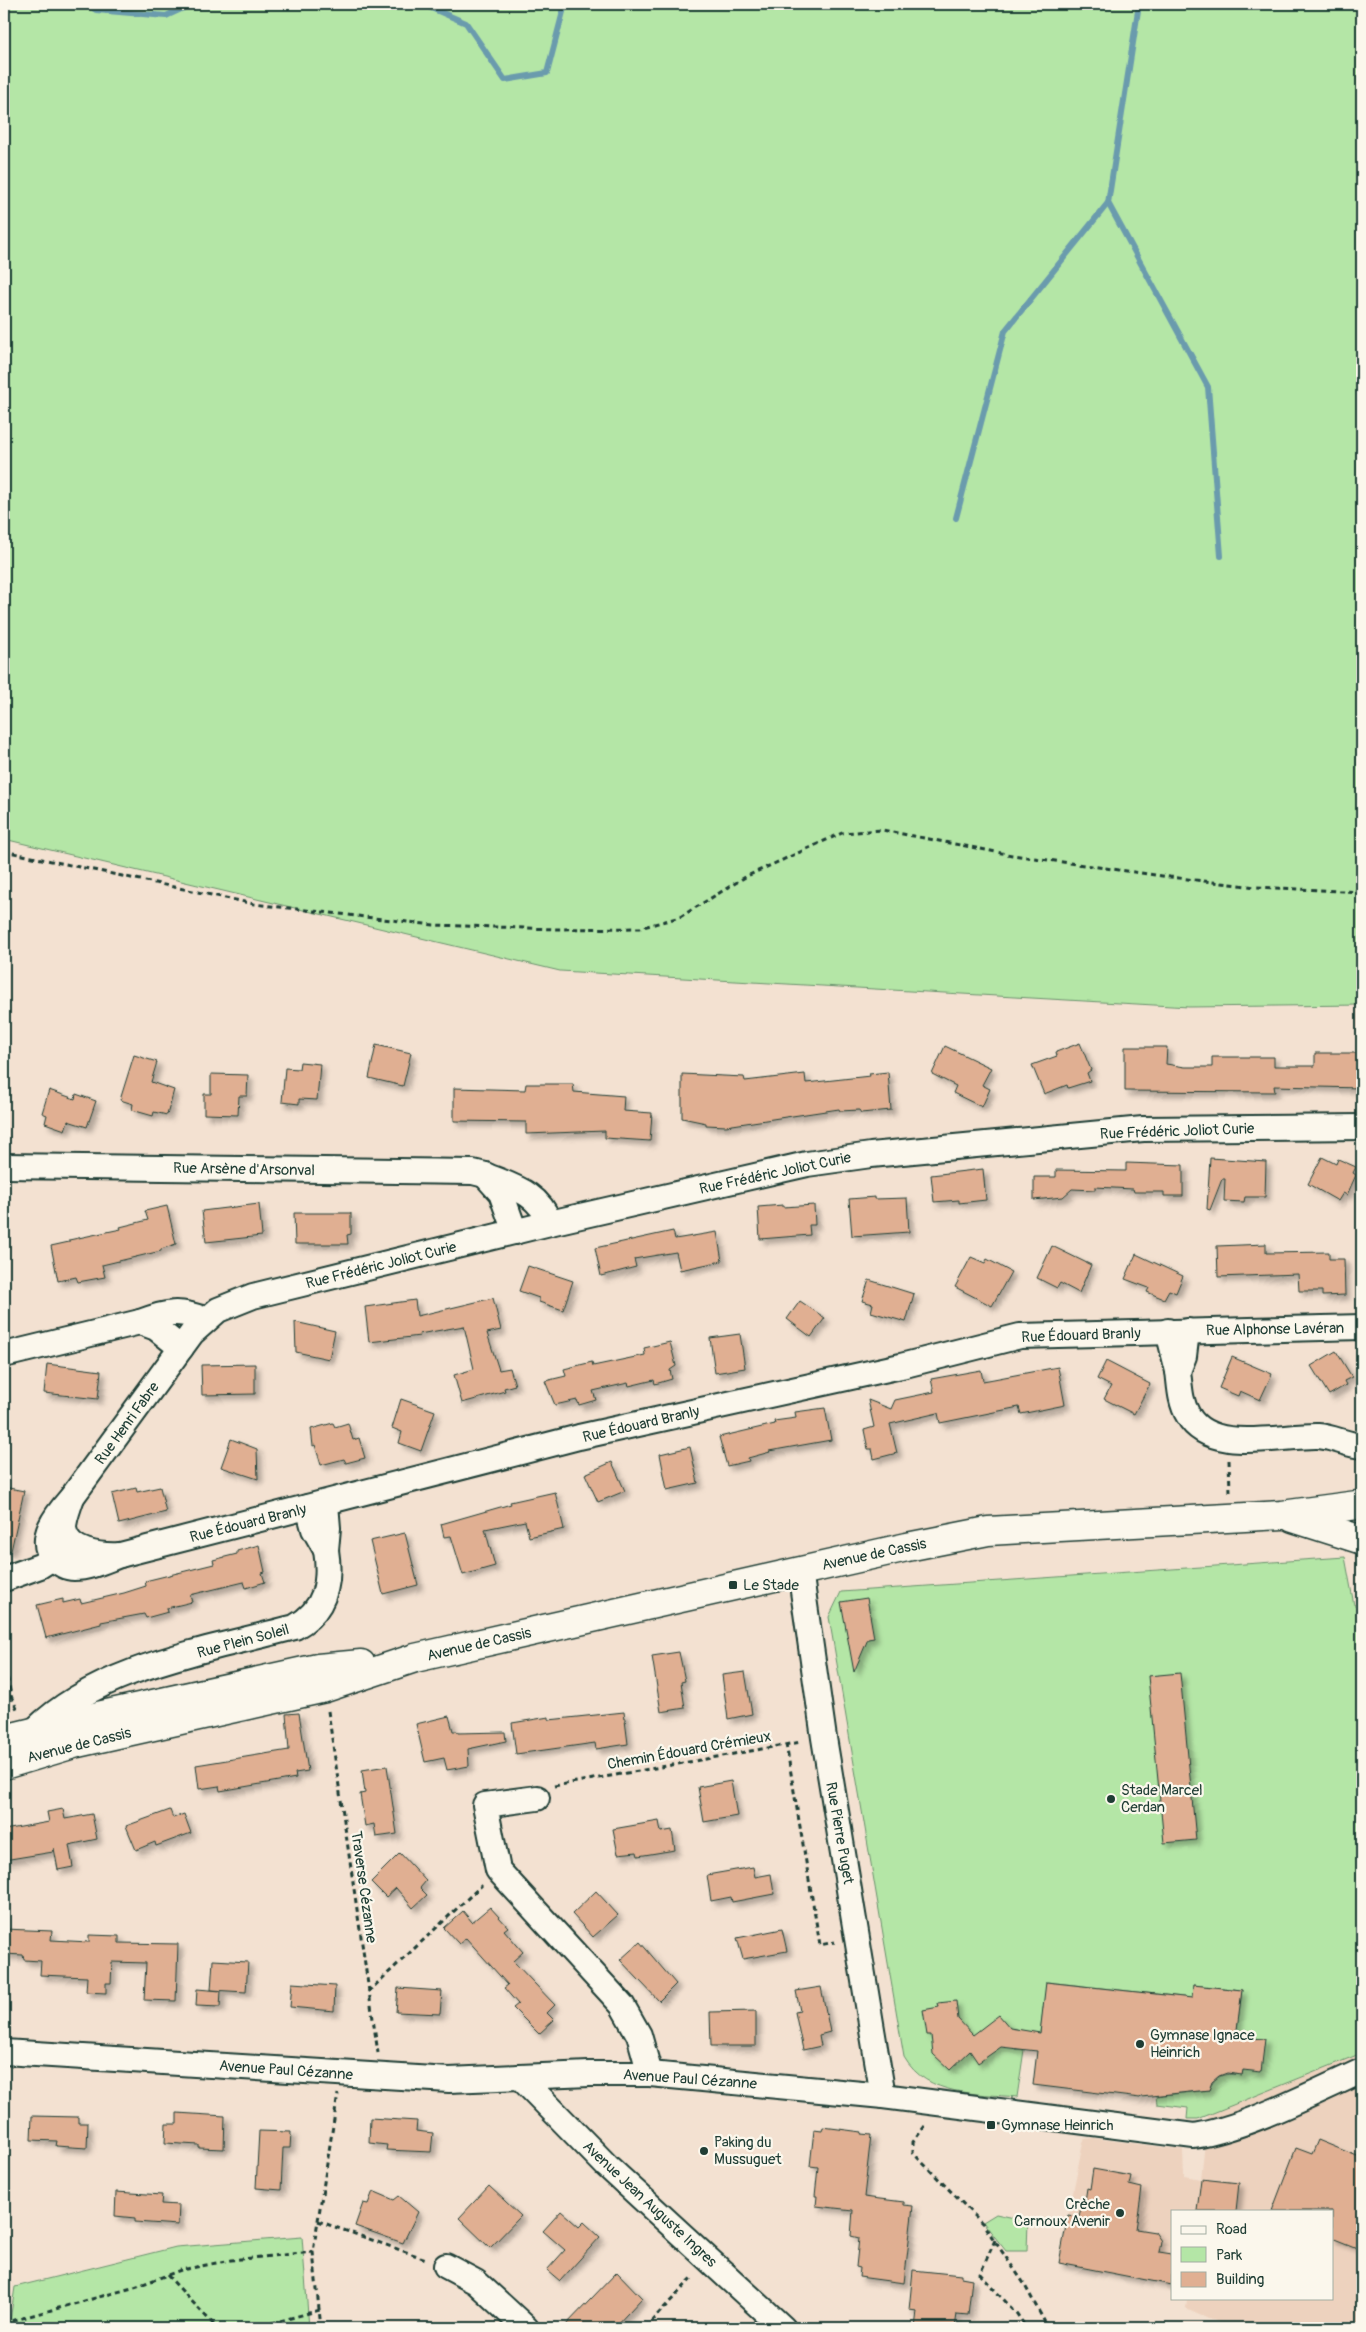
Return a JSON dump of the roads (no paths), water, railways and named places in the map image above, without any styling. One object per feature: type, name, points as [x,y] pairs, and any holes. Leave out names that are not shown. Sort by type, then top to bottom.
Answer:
[{"type":"main road","name":"Avenue de Cassis","points":[[4,1739],[28,1724],[98,1716],[318,1668],[415,1658],[800,1570],[988,1531],[1282,1515],[1360,1499],[1357,1518],[1362,1533]]},
{"type":"main road","name":"Avenue de Cassis","points":[[1282,1515],[1362,1540]]},
{"type":"main road","name":"Avenue de Cassis","points":[[4,1765],[77,1743],[326,1695],[415,1658]]},
{"type":"street","name":"Rue Frédéric Joliot Curie","points":[[181,1348],[206,1320],[218,1310],[253,1296],[550,1223],[807,1164],[871,1155],[1142,1129],[1362,1127]]},
{"type":"street","name":"Rue Arsène d'Arsonval","points":[[4,1166],[473,1172],[526,1192],[540,1203],[550,1223]]},
{"type":"street","points":[[485,1175],[501,1193],[515,1232]]},
{"type":"street","points":[[4,1355],[140,1322],[165,1312],[182,1312],[206,1320]]},
{"type":"street","points":[[140,1322],[156,1328],[181,1348]]},
{"type":"street","name":"Rue Alphonse Lavéran","points":[[1177,1331],[1362,1327]]},
{"type":"street","points":[[1177,1331],[1178,1371],[1182,1402],[1189,1417],[1216,1438],[1241,1440],[1318,1436],[1362,1446]]},
{"type":"street","name":"Rue Édouard Branly","points":[[54,1559],[73,1569],[84,1567],[120,1555],[579,1437],[891,1368],[1020,1336],[1177,1331]]},
{"type":"street","name":"Rue Henri Fabre","points":[[54,1559],[49,1553],[47,1544],[49,1528],[57,1514],[72,1497],[181,1348]]},
{"type":"street","name":"Rue Henri Fabre","points":[[72,1497],[65,1519],[64,1530],[72,1544]]},
{"type":"street","name":"Rue Plein Soleil","points":[[28,1724],[52,1714],[74,1698],[136,1670],[295,1627],[305,1622],[316,1611],[326,1591],[329,1570],[326,1550],[314,1528],[317,1505]]},
{"type":"street","points":[[4,1579],[54,1559],[72,1544]]},
{"type":"street","name":"Rue Édouard Branly","points":[[72,1544],[92,1553],[120,1555]]},
{"type":"street","name":"Rue Pierre Puget","points":[[800,1570],[824,1738],[883,2096]]},
{"type":"street","points":[[77,1743],[93,1731],[98,1716],[97,1698],[105,1683]]},
{"type":"street","points":[[537,1798],[485,1805],[498,1870],[622,2005],[639,2035],[650,2074]]},
{"type":"street","name":"Avenue Paul Cézanne","points":[[4,2052],[460,2080],[589,2074],[650,2074],[883,2096],[1194,2136],[1214,2133],[1362,2071]]},
{"type":"street","name":"Avenue Jean Auguste Ingres","points":[[520,2077],[607,2166],[783,2328]]},
{"type":"street","points":[[446,2266],[476,2282],[526,2328]]},
{"type":"waterway","points":[[87,4],[96,10],[166,16],[192,4]]},
{"type":"waterway","points":[[422,4],[466,23],[505,80],[547,73],[565,4]]},
{"type":"waterway","points":[[1139,4],[1108,203],[1208,387],[1221,556]]},
{"type":"waterway","points":[[956,518],[1005,331],[1108,203]]},
{"type":"place","name":"Le Stade","points":[[733,1585]]},
{"type":"place","name":"Stade Marcel Cerdan","points":[[1111,1799]]},
{"type":"place","name":"Gymnase Ignace Heinrich","points":[[1140,2044]]},
{"type":"place","name":"Gymnase Heinrich","points":[[991,2125]]},
{"type":"place","name":"Paking du Mussuguet","points":[[704,2151]]},
{"type":"place","name":"Crèche Carnoux Avenir","points":[[1120,2213]]}]
